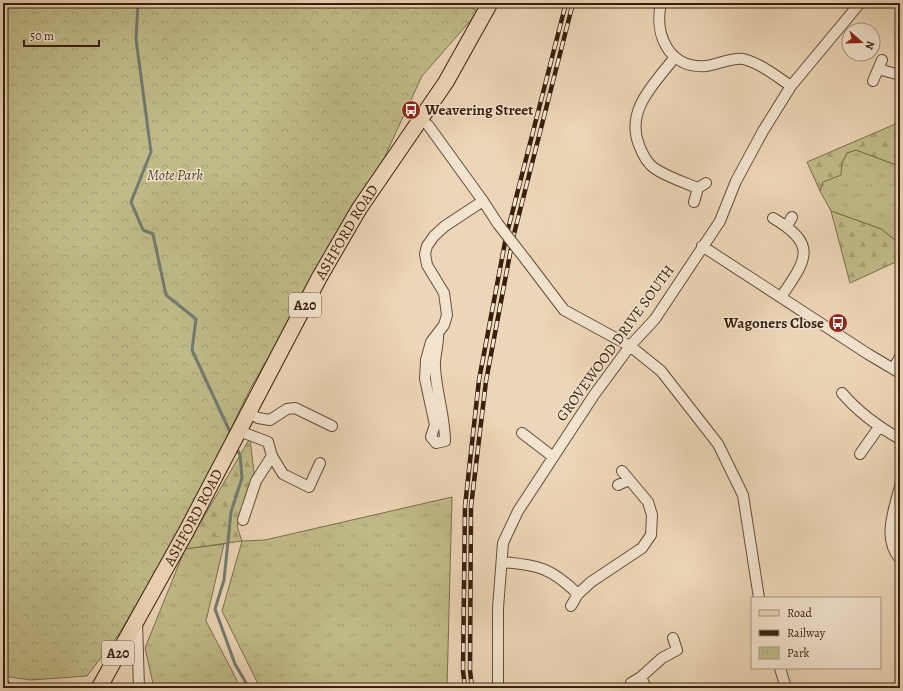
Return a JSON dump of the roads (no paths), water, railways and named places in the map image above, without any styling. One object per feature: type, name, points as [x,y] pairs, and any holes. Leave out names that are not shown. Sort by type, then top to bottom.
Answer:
[{"type":"main road","name":"ASHFORD ROAD","points":[[137,618],[249,413],[319,278],[359,209],[446,82],[490,3]]},
{"type":"main road","name":"A20","points":[[99,688],[137,618]]},
{"type":"street","points":[[661,3],[659,32],[665,46],[675,57],[698,66],[740,59],[752,62],[791,86]]},
{"type":"street","name":"GROVEWOOD DRIVE SOUTH","points":[[498,688],[498,608],[503,543],[518,511],[552,456],[630,346],[655,319],[720,221],[736,181],[763,131],[791,86],[860,3]]},
{"type":"street","points":[[675,57],[640,103],[635,120],[635,136],[641,153],[652,167],[702,186],[694,202]]},
{"type":"street","points":[[873,81],[880,64],[900,75]]},
{"type":"street","points":[[428,125],[484,201],[498,224],[564,310],[630,346],[661,371],[718,444],[743,495],[759,597]]},
{"type":"street","points":[[438,333],[439,344],[434,365],[439,402],[445,426],[445,441],[436,443],[431,437],[435,425],[425,379],[430,342],[444,325],[446,305],[444,293],[427,265],[425,254],[427,246],[434,236],[445,226],[484,201]]},
{"type":"street","points":[[787,226],[792,217]]},
{"type":"street","points":[[773,218],[787,226],[798,235],[805,252],[803,261],[781,297]]},
{"type":"street","points":[[702,246],[896,371],[900,357]]},
{"type":"street","points":[[842,393],[859,412],[879,427],[900,439]]},
{"type":"street","points":[[249,413],[258,418],[270,420],[287,409],[295,408],[332,426]]},
{"type":"street","points":[[860,454],[879,427]]},
{"type":"street","points":[[239,431],[268,442],[272,456],[283,474],[308,487],[320,463]]},
{"type":"street","points":[[522,433],[552,456]]},
{"type":"street","points":[[243,520],[256,481],[272,456]]},
{"type":"street","points":[[571,606],[578,594],[591,582],[642,548],[651,535],[652,515],[648,502],[622,471]]},
{"type":"street","points":[[618,485],[629,480]]},
{"type":"street","points":[[900,486],[890,526],[892,550],[900,559]]},
{"type":"street","points":[[502,562],[530,564],[549,571],[578,594]]},
{"type":"street","points":[[137,618],[139,688]]},
{"type":"street","points":[[631,683],[642,677],[662,658],[677,650],[673,638]]},
{"type":"street","points":[[780,669],[786,688]]},
{"type":"street","points":[[642,677],[646,688]]},
{"type":"waterway","points":[[138,3],[136,39],[151,152],[131,202],[143,230],[153,234],[166,295],[196,319],[192,350],[230,432]]},
{"type":"waterway","points":[[238,451],[240,455],[242,478],[231,512],[224,580],[215,609],[235,664],[249,688]]},
{"type":"railway","points":[[465,688],[463,671],[465,506],[479,380],[506,237],[566,3]]},
{"type":"railway","points":[[472,688],[470,670],[471,507],[486,381],[513,238],[573,3]]},
{"type":"place","name":"Weavering Street","points":[[411,110]]},
{"type":"place","name":"Wagoners Close","points":[[838,323]]},
{"type":"park label","name":"Mote Park","points":[[175,175]]}]
